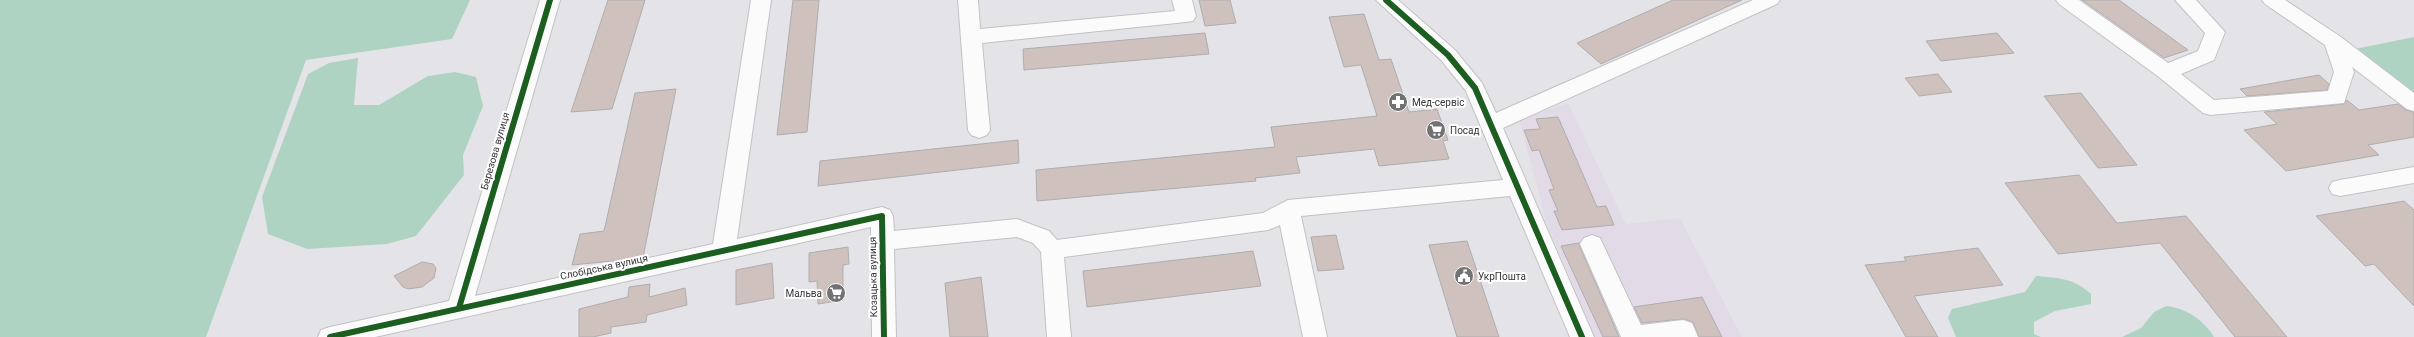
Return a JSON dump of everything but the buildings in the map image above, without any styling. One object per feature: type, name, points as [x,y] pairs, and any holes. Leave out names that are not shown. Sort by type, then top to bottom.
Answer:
[{"type":"street","name":"Березова вулиця","points":[[460,308],[550,0]]},
{"type":"street","points":[[724,252],[761,0]]},
{"type":"street","points":[[968,0],[979,130]]},
{"type":"street","points":[[971,37],[1186,16],[1182,0]]},
{"type":"street","points":[[1386,0],[1448,55],[1475,88],[1492,124],[1517,187],[1582,337]]},
{"type":"street","points":[[1492,124],[1770,0]]},
{"type":"street","points":[[2066,0],[2166,72],[2210,108],[2337,98],[2344,72],[2334,42]]},
{"type":"street","points":[[2166,72],[2207,55],[2215,32],[2185,0]]},
{"type":"street","points":[[2272,0],[2334,42],[2414,104]]},
{"type":"street","points":[[2340,188],[2414,175]]},
{"type":"street","points":[[1052,250],[1268,221],[1288,209],[1517,187]]},
{"type":"street","points":[[1288,209],[1315,337]]},
{"type":"street","name":"Слобідська вулиця","points":[[330,337],[724,252],[882,216]]},
{"type":"street","name":"Козацька вулиця","points":[[882,216],[884,337]]},
{"type":"street","points":[[883,241],[1017,228],[1029,230],[1041,237],[1052,250],[1059,337]]},
{"type":"street","points":[[1592,244],[1633,336],[1683,330],[1686,337]]},
{"type":"shaded area","points":[[1568,103],[1626,224],[1680,218],[1742,337],[1595,337],[1547,225],[1519,119]]},
{"type":"green space","points":[[0,0],[470,0],[452,39],[306,60],[206,337],[0,337]]},
{"type":"green space","points":[[2414,37],[2414,98],[2355,49]]},
{"type":"green space","points":[[358,58],[354,105],[379,105],[428,76],[455,72],[476,77],[483,106],[463,155],[464,175],[416,236],[387,244],[307,249],[268,234],[262,197],[308,74],[329,63]]},
{"type":"green space","points":[[2036,276],[2065,280],[2078,285],[2091,294],[2091,304],[2055,311],[2034,322],[2034,334],[2041,337],[1956,337],[1948,318],[1952,309],[2025,292]]},
{"type":"green space","points":[[2166,306],[2181,309],[2194,316],[2205,325],[2214,337],[2122,337],[2141,328],[2154,312]]},
{"type":"cycle path","points":[[459,308],[550,0]]},
{"type":"cycle path","points":[[1386,0],[1448,55],[1475,88],[1582,337]]},
{"type":"cycle path","points":[[330,337],[882,216],[884,337]]},
{"type":"place","name":"Мед-сервіс","points":[[1398,102]]},
{"type":"place","name":"Посад","points":[[1436,130]]},
{"type":"place","name":"УкрПошта","points":[[1464,276]]},
{"type":"place","name":"Мальва","points":[[836,293]]}]
